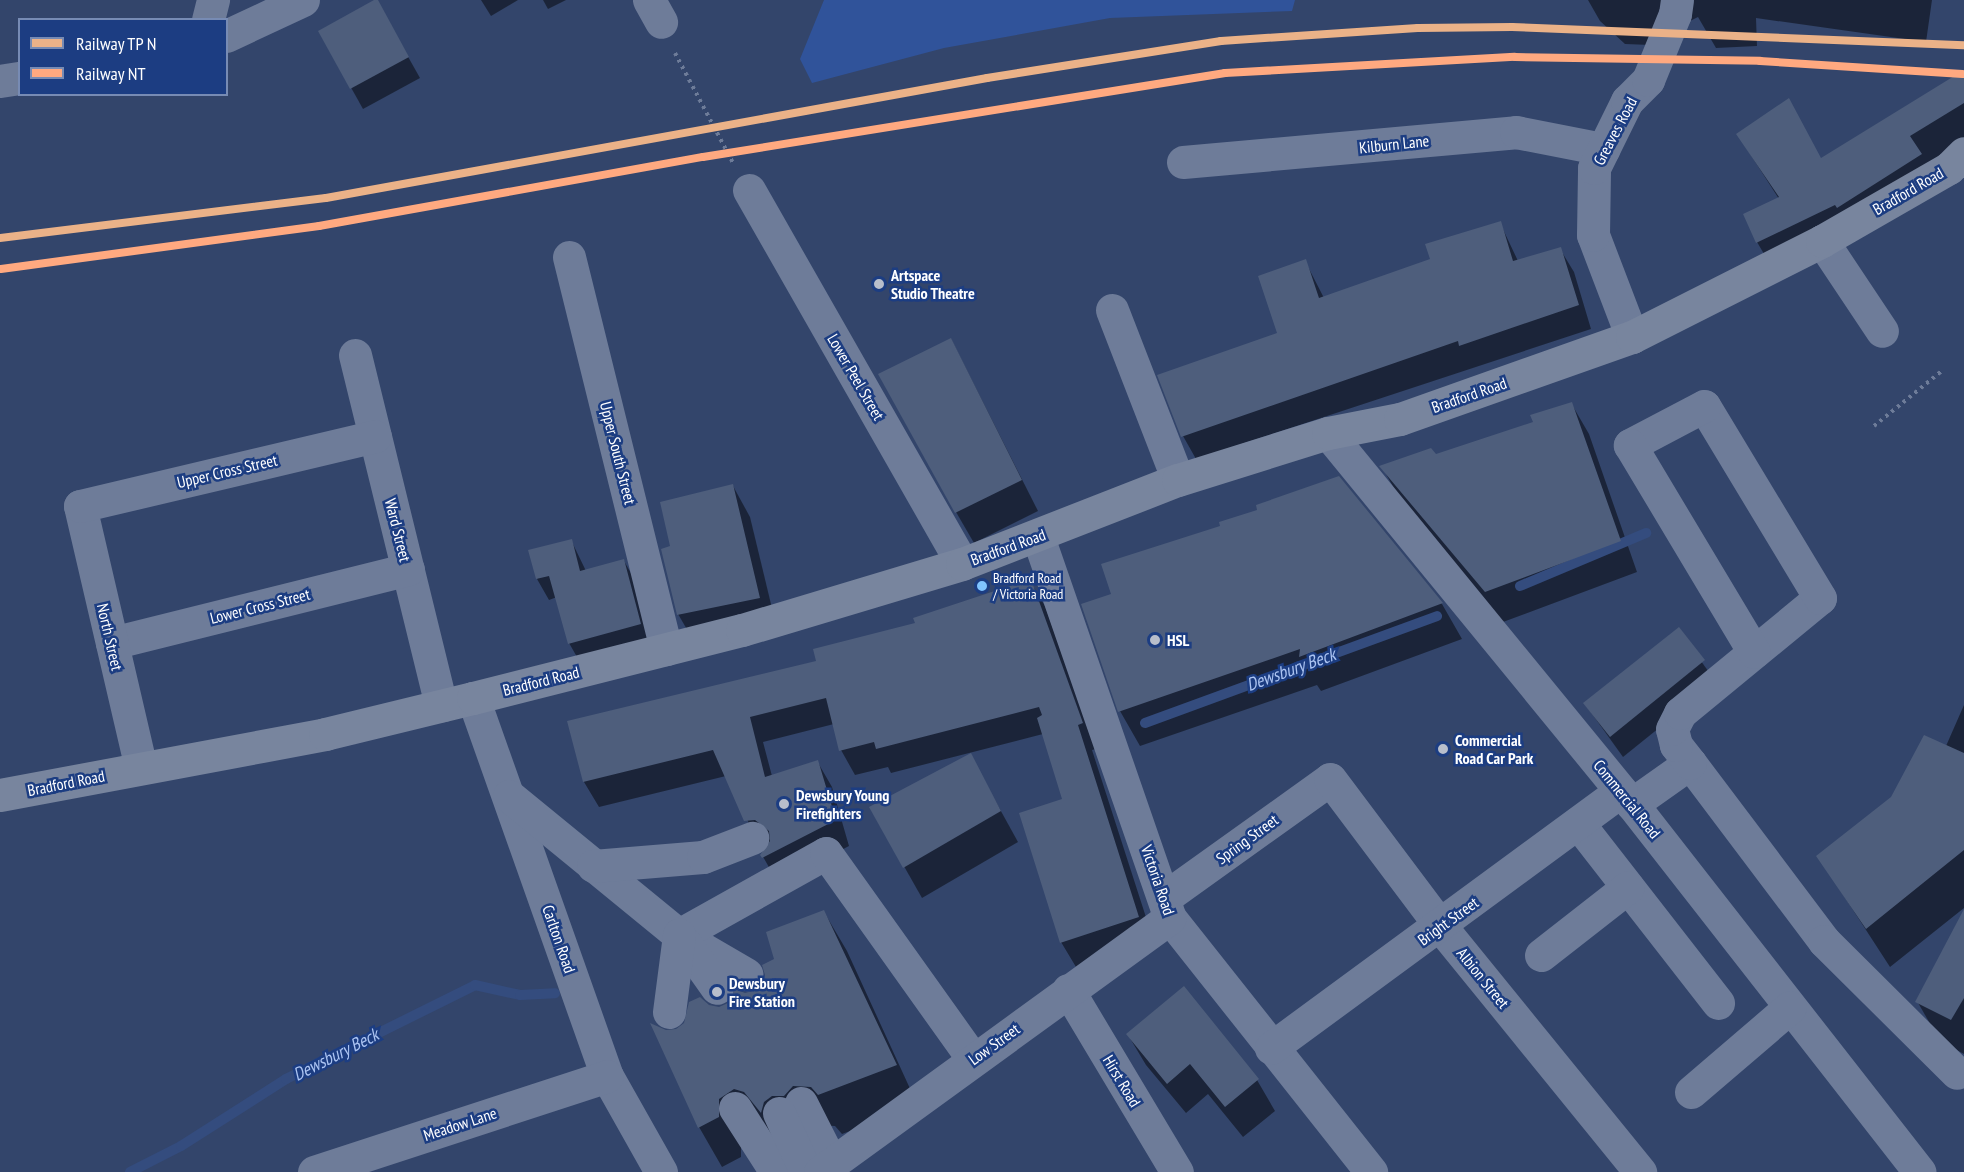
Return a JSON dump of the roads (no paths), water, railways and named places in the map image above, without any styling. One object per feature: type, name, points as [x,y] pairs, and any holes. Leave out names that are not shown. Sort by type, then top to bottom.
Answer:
[{"type":"main road","name":"Bradford Road","points":[[0,795],[325,734],[666,649],[962,564],[1038,537],[1178,480],[1328,433],[1400,419],[1632,337],[1822,241],[1949,168],[1964,153]]},
{"type":"street","points":[[208,18],[213,0]]},
{"type":"street","points":[[228,35],[303,0]]},
{"type":"street","name":"Greaves Road","points":[[1632,337],[1593,235],[1594,168],[1627,101],[1648,80],[1676,7]]},
{"type":"street","points":[[0,81],[18,78]]},
{"type":"street","name":"Kilburn Lane","points":[[1184,162],[1516,132],[1603,149]]},
{"type":"street","name":"Lower Peel Street","points":[[743,179],[962,564]]},
{"type":"street","points":[[1822,241],[1882,331]]},
{"type":"street","name":"Upper South Street","points":[[569,257],[666,649]]},
{"type":"street","points":[[1112,310],[1178,480]]},
{"type":"street","name":"Ward Street","points":[[356,355],[441,706]]},
{"type":"street","points":[[1754,652],[1630,445],[1704,406],[1820,598],[1680,713],[1672,729],[1676,745],[1824,941],[1957,1073]]},
{"type":"street","name":"Commercial Road","points":[[1328,433],[1626,797],[1919,1172]]},
{"type":"street","name":"Upper Cross Street","points":[[80,506],[375,436]]},
{"type":"street","name":"North Street","points":[[80,506],[141,768]]},
{"type":"street","name":"Victoria Road","points":[[1038,537],[1167,908],[1271,1048],[1371,1172]]},
{"type":"street","name":"Lower Cross Street","points":[[112,643],[408,568]]},
{"type":"street","name":"Carlton Road","points":[[473,698],[607,1076],[661,1172]]},
{"type":"street","name":"Bright Street","points":[[1271,1048],[1441,927],[1578,823],[1690,763]]},
{"type":"street","name":"Spring Street","points":[[1167,908],[1330,779]]},
{"type":"street","name":"Albion Street","points":[[1330,779],[1441,927],[1640,1172]]},
{"type":"street","points":[[509,796],[679,935],[746,974]]},
{"type":"street","points":[[1578,823],[1718,1003]]},
{"type":"street","points":[[593,866],[703,857],[752,838]]},
{"type":"street","points":[[679,935],[826,853],[973,1059]]},
{"type":"street","points":[[1541,955],[1628,887]]},
{"type":"street","name":"Low Street","points":[[819,1169],[1068,990],[1167,908]]},
{"type":"street","points":[[679,935],[693,1000],[679,935]]},
{"type":"street","name":"Hirst Road","points":[[1068,990],[1177,1172]]},
{"type":"street","points":[[1691,1092],[1790,1007]]},
{"type":"street","name":"Meadow Lane","points":[[314,1172],[607,1076]]},
{"type":"street","points":[[790,1108],[819,1169]]},
{"type":"street","points":[[750,1172],[727,1112],[776,1172]]},
{"type":"waterway","name":"Dewsbury Beck","points":[[1520,586],[1646,533]]},
{"type":"waterway","name":"Dewsbury Beck","points":[[1145,723],[1437,616]]},
{"type":"waterway","name":"Dewsbury Beck","points":[[130,1172],[181,1146],[286,1079],[475,985],[520,995],[555,993]]},
{"type":"rail line","name":"NT","points":[[1,269],[319,226],[703,157],[1225,73],[1515,57],[1760,61],[1963,74]]},
{"type":"place","name":"Artspace Studio Theatre","points":[[879,284]]},
{"type":"place","name":"Bradford Road / Victoria Road","points":[[982,586]]},
{"type":"place","name":"HSL","points":[[1155,640]]},
{"type":"place","name":"Commercial Road Car Park","points":[[1443,749]]},
{"type":"place","name":"Dewsbury Young Firefighters","points":[[784,804]]},
{"type":"place","name":"Dewsbury Fire Station","points":[[717,992]]}]
